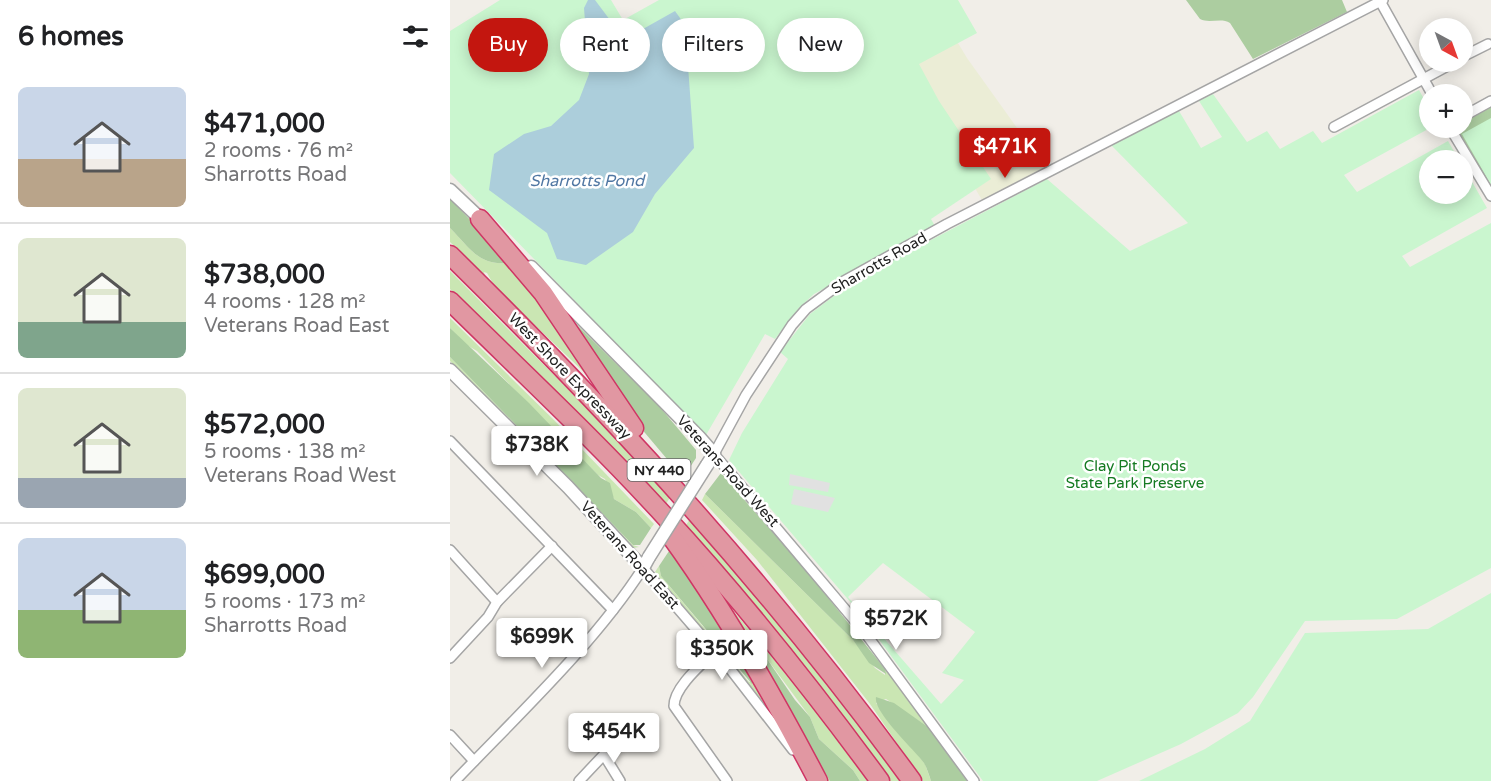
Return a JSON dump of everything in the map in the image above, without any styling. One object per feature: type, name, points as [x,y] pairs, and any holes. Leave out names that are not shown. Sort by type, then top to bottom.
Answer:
[{"type":"highway","points":[[480,219],[536,284],[627,419],[713,521],[747,570]]},
{"type":"highway","name":"West Shore Expressway","points":[[450,255],[608,415],[747,570],[824,663],[912,781]]},
{"type":"highway","name":"West Shore Expressway","points":[[450,302],[659,509],[751,614],[880,781]]},
{"type":"highway","points":[[596,446],[661,524],[690,565],[786,721],[817,781]]},
{"type":"street","points":[[1382,1],[1426,84]]},
{"type":"street","name":"Sharrotts Road","points":[[455,781],[613,610],[646,563],[714,454],[746,395],[792,325],[806,309],[844,281],[963,216],[1382,1]]},
{"type":"street","points":[[1473,52],[1488,44]]},
{"type":"street","points":[[1334,128],[1436,72]]},
{"type":"street","points":[[1473,111],[1491,101]]},
{"type":"street","points":[[1456,138],[1491,196]]},
{"type":"street","name":"Veterans Road West","points":[[450,190],[638,372],[714,454],[853,618],[974,781]]},
{"type":"street","name":"Veterans Road East","points":[[450,370],[646,563],[817,781]]},
{"type":"street","points":[[450,441],[613,610]]},
{"type":"street","points":[[450,658],[473,634],[497,602],[552,546]]},
{"type":"street","points":[[450,550],[497,602]]},
{"type":"street","points":[[715,651],[681,689],[674,699],[674,706],[727,781]]},
{"type":"street","points":[[579,781],[630,727]]},
{"type":"street","points":[[450,735],[474,761]]},
{"type":"street","points":[[604,755],[621,781]]},
{"type":"green space","points":[[500,0],[611,0],[622,18],[560,18],[560,72],[650,72],[650,18],[627,18],[659,0],[958,0],[977,33],[919,64],[939,101],[991,179],[931,219],[936,228],[814,294],[799,308],[775,339],[765,334],[706,435],[450,173],[450,31],[468,20],[468,72],[548,72],[548,18],[471,18]]},
{"type":"green space","points":[[932,0],[967,58],[1045,167],[982,200],[936,123],[914,74]]},
{"type":"green space","points":[[1186,0],[1342,0],[1347,12],[1253,59],[1230,23],[1200,19]]},
{"type":"green space","name":"Clay Pit Ponds State Park Preserve","points":[[1419,90],[1419,134],[1344,175],[1357,192],[1419,157],[1419,204],[1473,204],[1473,184],[1487,208],[1402,256],[1410,267],[1491,223],[1491,568],[1397,619],[1305,621],[1253,697],[1238,713],[1181,744],[1097,781],[983,781],[858,611],[729,460],[742,433],[788,359],[780,352],[810,314],[855,280],[1047,179],[1130,251],[1188,223],[1111,145],[1179,111],[1201,148],[1222,137],[1199,101],[1213,94],[1247,142],[1267,131],[1280,149],[1313,131],[1322,143]],"holes":[[[883,563],[975,632],[942,673],[964,680],[941,704],[848,597]]]},
{"type":"green space","points":[[1491,106],[1491,191],[1473,159],[1473,150],[1468,150],[1461,138],[1473,138],[1473,116]]},
{"type":"green space","points":[[1491,118],[1491,185],[1464,138],[1473,138],[1473,128]]},
{"type":"green space","name":"Clay Pit Ponds State Park Preserve","points":[[1448,141],[1453,150],[1432,150]]},
{"type":"green space","points":[[450,199],[512,263],[491,262],[470,250],[450,228]]},
{"type":"green space","points":[[450,228],[470,250],[483,259],[491,262],[512,263],[590,378],[495,287],[487,273],[484,272],[485,276],[450,242]]},
{"type":"green space","points":[[450,271],[602,423],[671,496],[664,507],[598,436],[450,289]]},
{"type":"green space","points":[[450,318],[554,420],[654,524],[651,528],[636,512],[614,499],[605,479],[598,475],[477,351],[465,344],[450,328]]},
{"type":"green space","points":[[570,318],[659,406],[696,450],[696,458],[683,478],[629,414]]},
{"type":"green space","points":[[450,328],[529,403],[601,478],[610,483],[614,499],[636,512],[651,528],[640,545],[633,545],[450,357]]},
{"type":"green space","points":[[450,357],[633,545],[639,547],[633,548],[450,361]]},
{"type":"green space","points":[[721,473],[810,575],[885,669],[886,674],[869,663],[853,640],[705,494]]},
{"type":"green space","points":[[705,494],[853,640],[875,668],[885,675],[885,669],[928,727],[886,699],[876,703],[925,764],[931,781],[923,781],[870,704],[757,560],[702,500]]},
{"type":"green space","points":[[691,517],[750,586],[904,781],[888,781],[685,527]]},
{"type":"green space","points":[[671,548],[710,605],[753,681],[752,684],[661,576],[659,566]]},
{"type":"green space","points":[[659,566],[661,576],[749,682],[753,681],[770,711],[655,572]]},
{"type":"green space","points":[[711,584],[800,691],[868,781],[860,781],[853,770],[819,739],[810,717],[745,629],[743,637],[830,781],[826,781]]},
{"type":"green space","points":[[1491,593],[1491,781],[1139,781],[1205,749],[1250,721],[1305,633],[1428,629]]},
{"type":"green space","points":[[742,628],[759,647],[795,700],[810,717],[819,739],[853,770],[860,781],[830,781],[743,637]]},
{"type":"green space","points":[[876,697],[894,703],[928,727],[967,781],[931,781],[924,763],[881,712]]},
{"type":"shaded area","points":[[790,474],[830,483],[828,492],[789,485]]},
{"type":"shaded area","points":[[794,489],[835,498],[828,512],[791,504]]},
{"type":"water","name":"Sharrotts Pond","points":[[588,0],[595,0],[608,18],[585,18],[584,8]]},
{"type":"water","name":"Sharrotts Pond","points":[[675,11],[680,18],[663,18]]},
{"type":"water","name":"Sharrotts Pond","points":[[662,18],[662,72],[688,72],[694,148],[655,194],[633,232],[586,265],[557,259],[547,233],[489,190],[494,154],[524,134],[551,126],[579,100],[589,72],[650,72],[650,25]]}]
